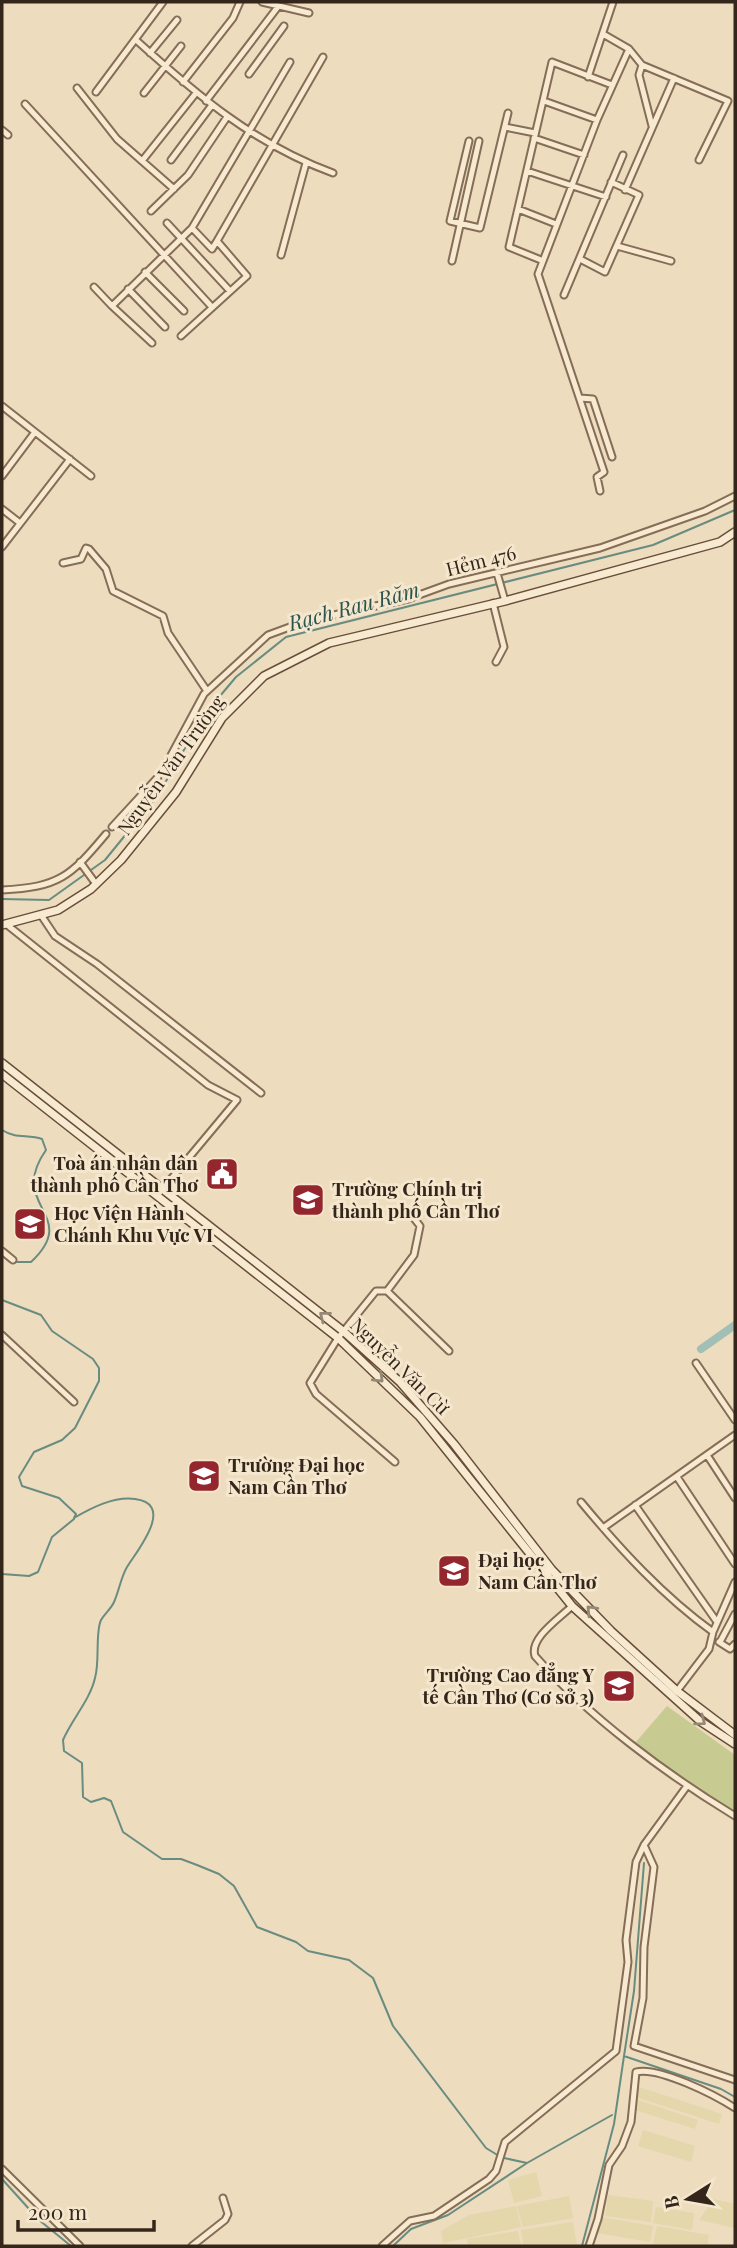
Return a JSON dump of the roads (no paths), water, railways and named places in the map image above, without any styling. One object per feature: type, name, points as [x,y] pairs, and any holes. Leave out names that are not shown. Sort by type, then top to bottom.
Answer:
[{"type":"main road","name":"Nguyễn Văn Trường","points":[[4,925],[58,910],[121,860],[176,792],[222,718],[264,676],[330,643],[493,603],[720,542],[735,532]]},
{"type":"main road","name":"Nguyễn Văn Cừ","points":[[2,1063],[30,1090],[160,1192],[240,1249],[343,1331],[426,1410],[572,1606],[608,1634]]},
{"type":"main road","name":"Nguyễn Văn Cừ","points":[[2,1073],[30,1090]]},
{"type":"main road","name":"Nguyễn Văn Cừ","points":[[160,1192],[234,1257],[338,1338],[420,1417],[549,1573],[608,1634],[674,1694],[735,1744]]},
{"type":"main road","points":[[234,1257],[240,1249]]},
{"type":"main road","name":"Nguyễn Văn Cừ","points":[[674,1694],[735,1735]]},
{"type":"street","points":[[96,92],[163,2]]},
{"type":"street","points":[[183,82],[225,29],[240,2]]},
{"type":"street","points":[[262,2],[277,8],[309,13]]},
{"type":"street","points":[[588,77],[613,2]]},
{"type":"street","points":[[171,160],[277,8]]},
{"type":"street","points":[[150,53],[177,20]]},
{"type":"street","points":[[249,74],[284,26]]},
{"type":"street","points":[[603,34],[629,49],[642,65],[735,106]]},
{"type":"street","points":[[136,40],[196,93],[247,132],[306,163],[333,173]]},
{"type":"street","points":[[249,45],[263,56]]},
{"type":"street","points":[[144,93],[181,46]]},
{"type":"street","points":[[600,491],[597,477],[604,472],[538,274],[541,260],[597,120],[629,49]]},
{"type":"street","points":[[191,228],[212,249],[323,57]]},
{"type":"street","points":[[112,306],[191,228],[290,62]]},
{"type":"street","points":[[541,260],[509,247],[552,62],[612,85]]},
{"type":"street","points":[[642,65],[639,75],[652,126]]},
{"type":"street","points":[[625,190],[674,78]]},
{"type":"street","points":[[77,88],[117,139],[174,189]]},
{"type":"street","points":[[142,162],[196,93]]},
{"type":"street","points":[[544,101],[597,120]]},
{"type":"street","points":[[699,160],[728,101]]},
{"type":"street","points":[[25,104],[211,306]]},
{"type":"street","points":[[469,141],[450,221],[480,228],[508,113]]},
{"type":"street","points":[[151,211],[188,175],[228,117]]},
{"type":"street","points":[[505,127],[535,135],[584,155]]},
{"type":"street","points":[[2,130],[8,135]]},
{"type":"street","points":[[452,261],[479,141]]},
{"type":"street","points":[[564,295],[624,155]]},
{"type":"street","points":[[281,255],[306,163]]},
{"type":"street","points":[[527,171],[606,197]]},
{"type":"street","points":[[580,258],[605,272],[639,195],[611,182]]},
{"type":"street","points":[[518,209],[556,224]]},
{"type":"street","points":[[167,223],[230,290]]},
{"type":"street","points":[[181,336],[247,276],[217,241]]},
{"type":"street","points":[[617,246],[671,261]]},
{"type":"street","points":[[145,272],[184,311]]},
{"type":"street","points":[[94,287],[152,343]]},
{"type":"street","points":[[128,289],[165,327]]},
{"type":"street","points":[[580,398],[593,400],[612,457]]},
{"type":"street","points":[[2,406],[91,476]]},
{"type":"street","points":[[2,476],[35,432]]},
{"type":"street","points":[[2,547],[70,459]]},
{"type":"street","points":[[2,462],[8,467]]},
{"type":"street","name":"Hẻm 476","points":[[113,827],[160,775],[207,691],[268,635],[348,610],[408,598],[600,548],[705,511],[735,496]]},
{"type":"street","points":[[2,509],[20,523]]},
{"type":"street","points":[[63,563],[81,559],[85,550],[89,549],[106,569],[113,591],[163,616],[167,633],[207,691]]},
{"type":"street","points":[[497,574],[505,599]]},
{"type":"street","points":[[493,603],[504,647],[496,662]]},
{"type":"street","points":[[2,890],[49,886],[81,863],[106,834]]},
{"type":"street","points":[[81,863],[94,881]]},
{"type":"street","points":[[41,915],[55,936],[97,964],[261,1093]]},
{"type":"street","points":[[4,925],[208,1084],[237,1100],[160,1192]]},
{"type":"street","points":[[395,1462],[385,1456],[310,1385],[338,1338],[372,1293],[387,1291],[417,1249],[419,1222],[409,1212]]},
{"type":"street","points":[[2,1251],[13,1259]]},
{"type":"street","points":[[387,1291],[449,1351]]},
{"type":"street","points":[[2,1335],[74,1402]]},
{"type":"street","points":[[696,1363],[735,1420]]},
{"type":"street","points":[[420,1417],[426,1410]]},
{"type":"street","points":[[603,1528],[735,1435]]},
{"type":"street","points":[[707,1455],[735,1498]]},
{"type":"street","points":[[677,1477],[735,1564]]},
{"type":"street","points":[[581,1502],[673,1601],[716,1638],[734,1649]]},
{"type":"street","points":[[635,1505],[717,1622]]},
{"type":"street","points":[[716,1638],[717,1622],[735,1582]]},
{"type":"street","points":[[572,1606],[537,1640],[533,1648],[535,1656],[622,1736],[687,1786],[735,1816]]},
{"type":"street","points":[[674,1694],[735,1614]]},
{"type":"street","points":[[382,2246],[410,2221],[433,2216],[496,2171],[500,2150],[505,2142],[617,2049],[621,1997],[628,1962],[626,1940],[632,1880],[636,1862],[644,1845],[687,1786]]},
{"type":"street","points":[[644,1845],[654,1867],[644,1947],[643,1998],[634,2046],[735,2080]]},
{"type":"street","points":[[589,2246],[598,2219],[609,2165],[622,2146],[632,2122],[636,2072],[646,2071],[676,2080],[735,2108]]},
{"type":"street","points":[[2,2169],[79,2246]]},
{"type":"street","points":[[192,2246],[225,2220],[228,2214],[223,2198]]},
{"type":"waterway","name":"Rạch Rau Răm","points":[[2,899],[49,900],[105,860],[158,795],[204,715],[236,677],[286,637],[653,545],[735,510]]},
{"type":"waterway","points":[[2,1130],[42,1139],[46,1150],[36,1169],[34,1185],[48,1220],[49,1232],[45,1246],[31,1262],[10,1262],[2,1255]]},
{"type":"waterway","points":[[2,1300],[41,1315],[52,1331],[93,1359],[99,1368],[99,1381],[75,1428],[62,1440],[34,1452],[19,1477],[22,1486],[59,1498],[76,1514],[74,1518],[119,1499],[135,1499],[147,1503],[152,1509],[153,1518],[145,1540],[125,1571],[113,1604],[101,1620],[93,1686],[63,1740],[64,1751],[82,1763],[83,1797],[91,1802],[104,1798],[111,1801],[123,1832],[162,1859],[181,1859],[219,1874],[234,1886],[257,1927],[296,1942],[308,1951],[349,1960],[373,1978],[393,2026],[486,2148],[499,2156]]},
{"type":"waterway","points":[[701,1349],[735,1325]]},
{"type":"waterway","points":[[2,1574],[29,1576],[38,1572],[52,1537],[74,1519]]},
{"type":"waterway","points":[[624,2056],[634,1991],[644,1863]]},
{"type":"waterway","points":[[582,2246],[614,2124],[624,2056],[721,2089],[735,2097]]},
{"type":"waterway","points":[[393,2246],[411,2229],[448,2215],[527,2163],[612,2115]]},
{"type":"waterway","points":[[504,2158],[527,2163]]},
{"type":"waterway","points":[[2,2179],[39,2220],[71,2246]]},
{"type":"place","name":"Toà án nhân dân thành phố Cần Thơ","points":[[222,1174]]},
{"type":"place","name":"Trường Chính trị thành phố Cần Thơ","points":[[308,1200]]},
{"type":"place","name":"Học Viện Hành Chánh Khu Vực VI","points":[[30,1224]]},
{"type":"place","name":"Trường Đại học Nam Cần Thơ","points":[[204,1476]]},
{"type":"place","name":"Đại học Nam Cần Thơ","points":[[454,1571]]},
{"type":"place","name":"Trường Cao đẳng Y tế Cần Thơ (Cơ sở 3)","points":[[619,1686]]}]
